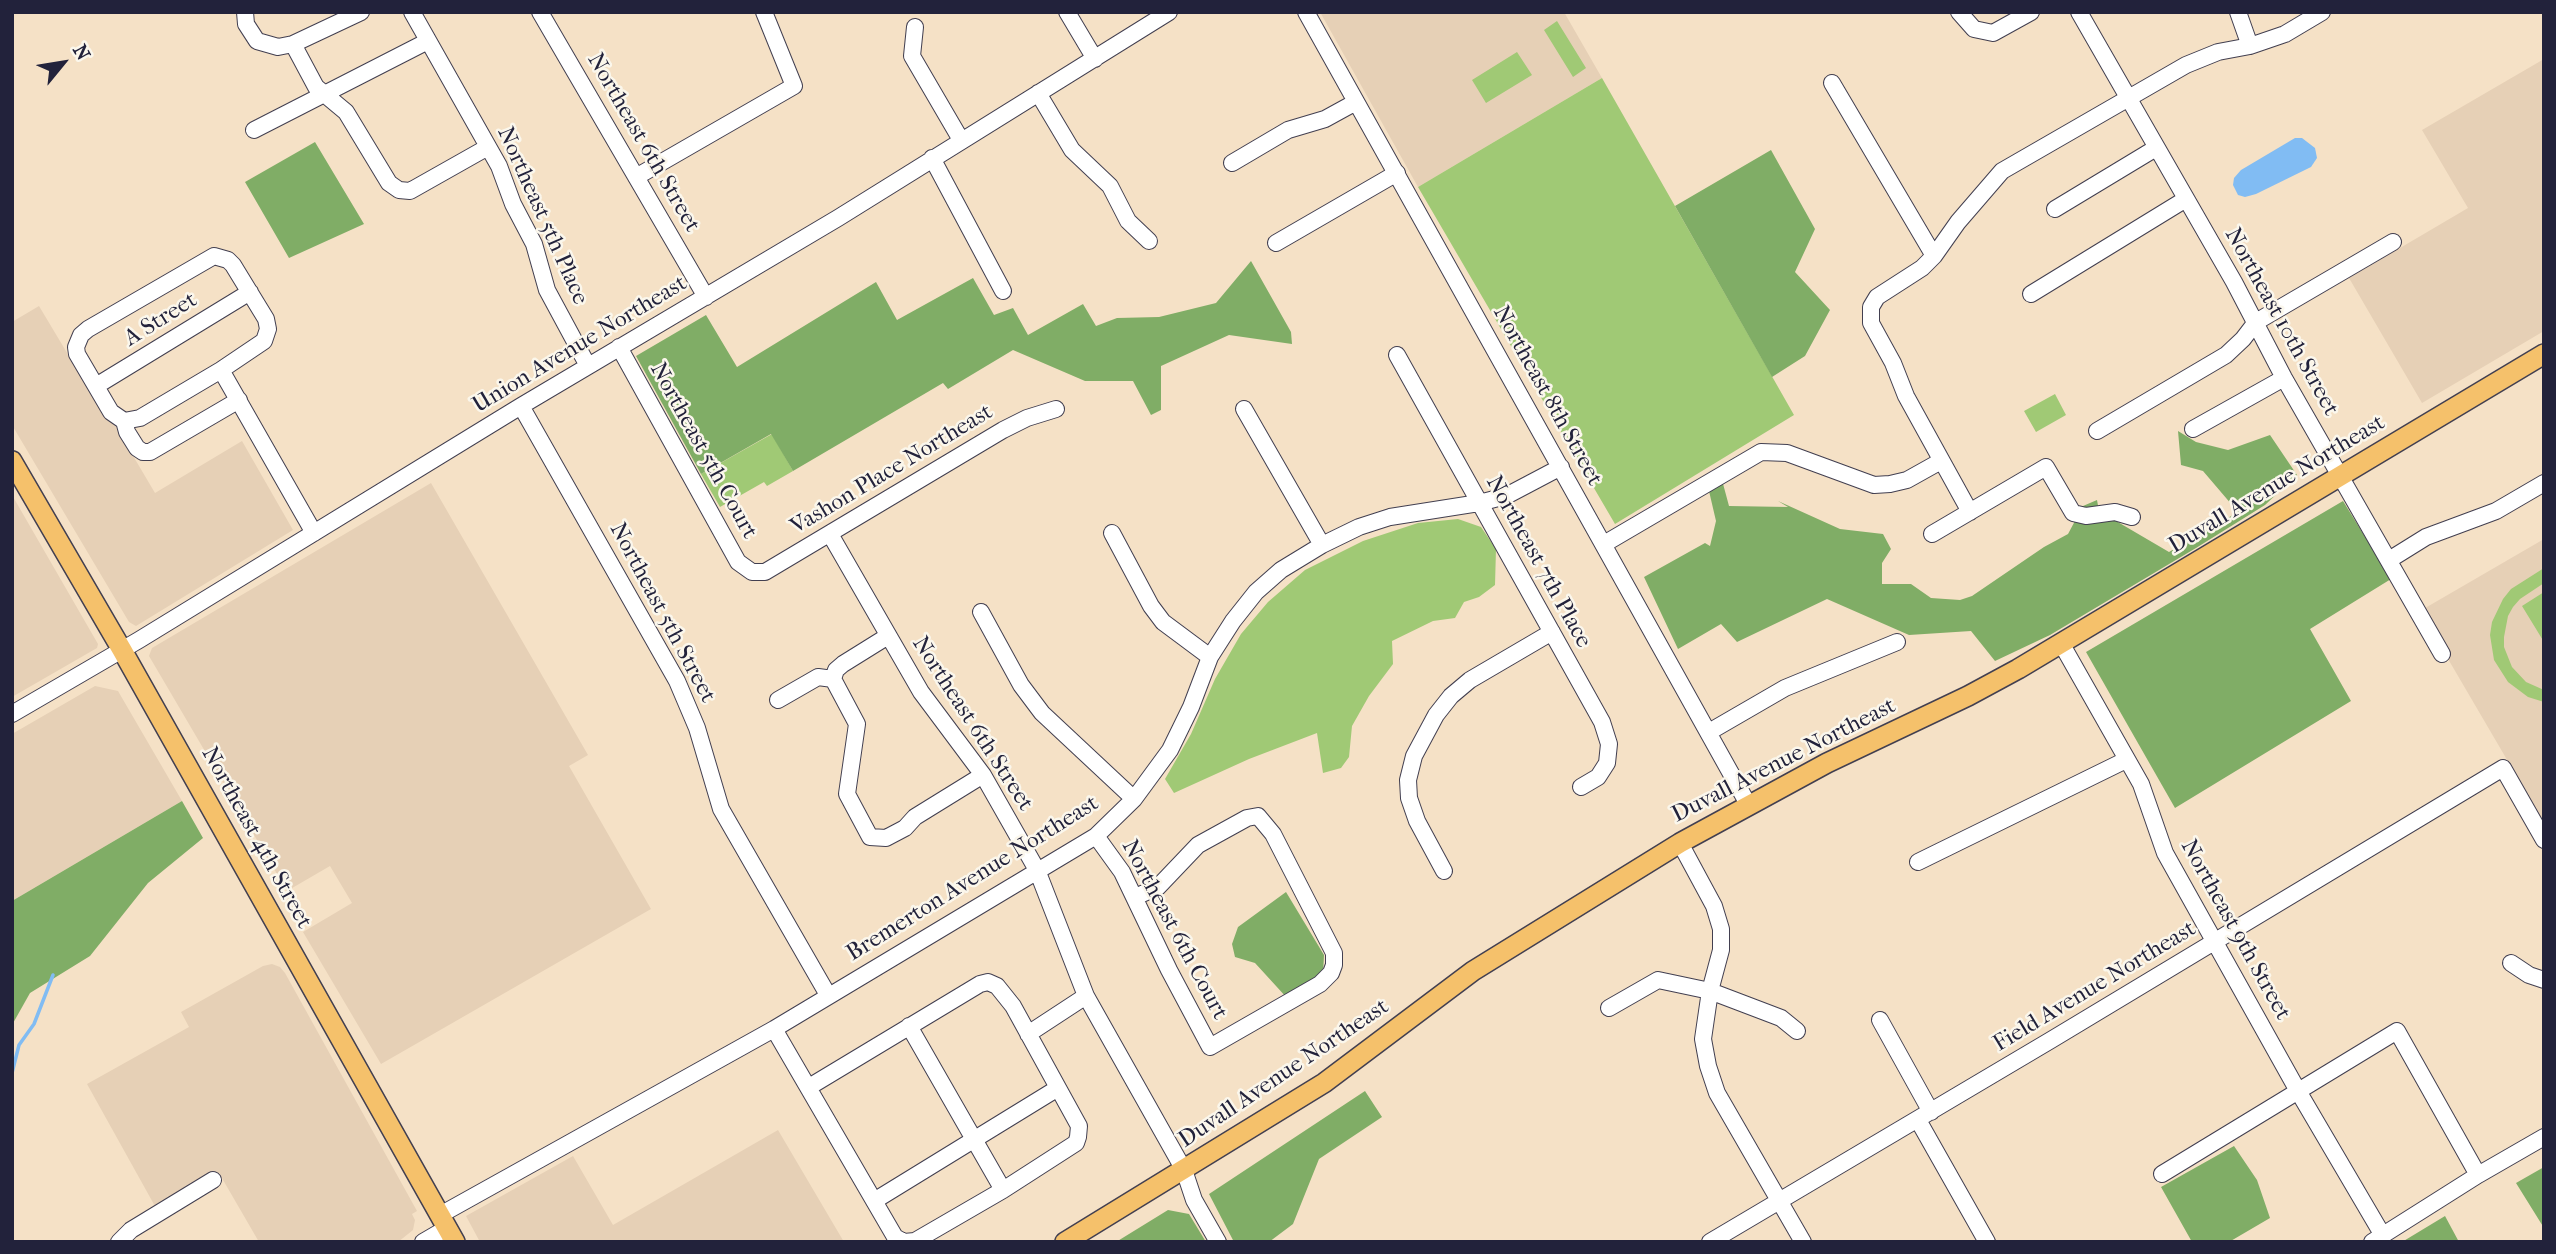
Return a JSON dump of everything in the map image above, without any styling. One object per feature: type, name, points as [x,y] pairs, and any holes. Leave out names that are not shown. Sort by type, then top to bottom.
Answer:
[{"type":"main road","name":"Duvall Avenue Northeast","points":[[1065,1242],[1324,1083],[1473,971],[1680,843],[1827,763],[1968,696],[2544,354]]},
{"type":"main road","name":"Northeast 4th Street","points":[[12,461],[122,650],[447,1228]]},
{"type":"street","points":[[245,12],[246,24],[257,41],[278,47],[293,44],[361,12]]},
{"type":"street","name":"Northeast 5th Place","points":[[412,12],[488,147],[534,244],[547,290],[588,366]]},
{"type":"street","points":[[636,177],[794,86],[764,12]]},
{"type":"street","points":[[1067,12],[1095,59]]},
{"type":"street","name":"Union Avenue Northeast","points":[[12,714],[122,650],[619,347],[838,218],[1169,12]]},
{"type":"street","name":"Northeast 8th Street","points":[[1306,12],[1748,804]]},
{"type":"street","points":[[1959,12],[1973,29],[1993,33],[2031,12]]},
{"type":"street","name":"Northeast 10th Street","points":[[2079,12],[2442,654]]},
{"type":"street","points":[[2238,12],[2250,46]]},
{"type":"street","points":[[1970,512],[1906,397],[1871,323],[1871,307],[1877,297],[1922,268],[1934,256],[1958,222],[2002,171],[2186,65],[2218,52],[2250,46],[2285,34],[2322,12]]},
{"type":"street","name":"Northeast 6th Street","points":[[548,15],[636,177],[706,297]]},
{"type":"street","points":[[915,27],[912,56],[961,140]]},
{"type":"street","points":[[254,130],[428,41]]},
{"type":"street","points":[[293,44],[310,77],[346,112],[389,183],[399,190],[410,191],[488,147]]},
{"type":"street","points":[[1832,83],[1934,256]]},
{"type":"street","points":[[1038,93],[1072,150],[1110,186],[1128,221],[1149,241]]},
{"type":"street","points":[[1232,163],[1288,130],[1325,119],[1356,102]]},
{"type":"street","points":[[2054,209],[2156,148]]},
{"type":"street","points":[[932,158],[1003,292]]},
{"type":"street","points":[[1276,243],[1397,173]]},
{"type":"street","points":[[2031,294],[2186,199]]},
{"type":"street","points":[[2097,431],[2226,355],[2256,322],[2393,242]]},
{"type":"street","points":[[124,421],[140,418],[221,370],[260,346],[267,335],[266,319],[233,265],[221,257],[208,258],[88,329],[79,341],[78,354],[111,412],[124,421],[127,432],[137,448],[143,452],[150,452],[239,400]]},
{"type":"street","name":"A Street","points":[[96,386],[250,292]]},
{"type":"street","name":"Northeast 5th Court","points":[[619,347],[738,562],[752,572]]},
{"type":"street","name":"Northeast 7th Place","points":[[1397,355],[1602,722],[1608,744],[1607,762],[1598,777],[1581,787]]},
{"type":"street","points":[[221,370],[314,533]]},
{"type":"street","points":[[2193,429],[2284,378]]},
{"type":"street","name":"Northeast 5th Street","points":[[521,406],[677,681],[697,727],[721,809],[828,995]]},
{"type":"street","name":"Vashon Place Northeast","points":[[752,572],[765,572],[1003,430],[1027,418],[1056,409]]},
{"type":"street","points":[[1244,409],[1322,545]]},
{"type":"street","points":[[1604,544],[1761,452],[1787,453],[1874,485],[1907,480],[1941,461]]},
{"type":"street","name":"Bremerton Avenue Northeast","points":[[423,1242],[828,995],[1096,836],[1134,799],[1170,750],[1191,707],[1210,657],[1256,592],[1281,570],[1359,527],[1390,517],[1506,496],[1561,467]]},
{"type":"street","points":[[1931,534],[2046,467],[2073,513],[2086,516],[2115,512],[2132,517]]},
{"type":"street","points":[[2389,560],[2426,537],[2496,511],[2544,483]]},
{"type":"street","points":[[1112,533],[1151,606],[1163,622],[1210,657]]},
{"type":"street","name":"Northeast 6th Street","points":[[830,534],[921,692],[983,775],[1037,870],[1086,996],[1184,1170],[1194,1199],[1218,1242]]},
{"type":"street","points":[[981,612],[1021,685],[1042,713],[1134,799]]},
{"type":"street","points":[[1444,871],[1417,821],[1409,798],[1408,780],[1414,756],[1436,715],[1451,696],[1470,680],[1552,632]]},
{"type":"street","points":[[888,636],[843,664],[836,670],[833,678],[857,724],[847,794],[870,837],[886,838],[905,828],[915,817],[983,775]]},
{"type":"street","points":[[1709,732],[1785,688],[1897,642]]},
{"type":"street","name":"Northeast 9th Street","points":[[2061,643],[2141,785],[2165,853],[2377,1238]]},
{"type":"street","points":[[778,700],[818,677],[833,678]]},
{"type":"street","points":[[1918,862],[2126,760]]},
{"type":"street","name":"Field Avenue Northeast","points":[[1710,1242],[2503,768],[2544,840]]},
{"type":"street","name":"Northeast 6th Court","points":[[1096,836],[1122,872],[1210,1047],[1320,984],[1331,973],[1334,965],[1334,953],[1279,846],[1258,816],[1247,818],[1198,845],[1158,887],[1135,897]]},
{"type":"street","points":[[1680,843],[1714,906],[1721,929],[1721,950],[1710,991],[1703,1039],[1708,1066],[1717,1093],[1803,1242]]},
{"type":"street","points":[[2511,963],[2529,975],[2544,979]]},
{"type":"street","points":[[1609,1008],[1658,980],[1710,991],[1781,1018],[1797,1031]]},
{"type":"street","points":[[774,1029],[895,1237],[904,1242],[915,1241],[1003,1190],[1076,1143],[1078,1137],[1079,1126],[1028,1034],[1004,993],[988,982],[980,984],[809,1087]]},
{"type":"street","points":[[1028,1034],[1086,996]]},
{"type":"street","points":[[1880,1020],[1987,1242]]},
{"type":"street","points":[[909,1026],[1003,1190]]},
{"type":"street","points":[[2162,1174],[2397,1031],[2477,1175]]},
{"type":"street","points":[[874,1201],[1058,1088]]},
{"type":"street","points":[[2377,1238],[2477,1175],[2544,1137]]},
{"type":"street","points":[[119,1242],[213,1181]]},
{"type":"shaded area","points":[[1320,12],[1564,12],[1602,78],[1418,187]]},
{"type":"shaded area","points":[[2544,59],[2544,331],[2422,403],[2349,278],[2468,208],[2422,130]]},
{"type":"shaded area","points":[[39,306],[106,418],[116,427],[155,493],[242,441],[293,530],[136,626],[129,622],[12,425],[12,322]]},
{"type":"shaded area","points":[[431,483],[588,755],[569,766],[651,909],[381,1064],[303,932],[352,903],[330,866],[287,891],[149,656],[152,648]]},
{"type":"shaded area","points":[[12,495],[98,644],[97,648],[12,697]]},
{"type":"shaded area","points":[[2544,539],[2544,823],[2420,611]]},
{"type":"shaded area","points":[[95,686],[118,691],[182,801],[12,901],[12,734]]},
{"type":"shaded area","points":[[272,964],[285,973],[417,1211],[412,1214],[415,1220],[413,1230],[398,1242],[259,1242],[219,1173],[156,1208],[87,1084],[189,1027],[181,1012],[263,966]]},
{"type":"shaded area","points":[[778,1130],[844,1242],[480,1242],[466,1216],[573,1156],[613,1225]]},
{"type":"green space","points":[[1557,21],[1586,68],[1573,77],[1544,30]]},
{"type":"green space","points":[[1517,52],[1532,75],[1486,103],[1472,80]]},
{"type":"green space","points":[[1602,78],[1794,415],[1615,524],[1418,187]]},
{"type":"green space","points":[[315,142],[364,224],[289,258],[245,182]]},
{"type":"green space","points":[[1771,150],[1815,229],[1795,272],[1830,310],[1805,356],[1772,377],[1675,206]]},
{"type":"green space","points":[[1251,261],[1291,332],[1292,344],[1229,335],[1161,366],[1161,410],[1151,415],[1133,381],[1085,381],[1013,350],[948,389],[943,383],[793,471],[771,434],[701,474],[636,356],[706,315],[737,367],[876,282],[897,320],[973,278],[994,315],[1013,308],[1028,335],[1083,304],[1096,326],[1117,318],[1159,317],[1216,303]]},
{"type":"green space","points":[[2055,394],[2066,415],[2036,432],[2024,411]]},
{"type":"green space","points":[[2178,431],[2196,442],[2228,450],[2270,435],[2297,475],[2265,505],[2196,548],[2050,635],[1995,661],[1971,631],[1909,635],[1827,599],[1737,642],[1721,624],[1678,649],[1644,577],[1705,543],[1710,546],[1716,521],[1709,491],[1722,480],[1729,506],[1788,507],[1778,501],[1840,529],[1883,534],[1891,549],[1882,563],[1882,584],[1911,584],[1931,598],[1960,600],[1972,596],[2044,547],[2068,534],[2083,506],[2097,500],[2099,511],[2169,552],[2238,512],[2203,471],[2181,465]]},
{"type":"green space","points":[[772,434],[793,471],[767,486],[764,482],[720,507],[701,474]]},
{"type":"green space","points":[[2343,501],[2391,579],[2310,629],[2351,701],[2175,808],[2086,652]]},
{"type":"green space","points":[[1458,519],[1481,527],[1496,549],[1495,585],[1479,597],[1464,602],[1455,618],[1433,621],[1392,641],[1393,664],[1369,696],[1352,726],[1349,757],[1341,768],[1323,773],[1317,733],[1249,759],[1174,793],[1165,779],[1191,734],[1215,679],[1241,634],[1268,602],[1305,570],[1363,541],[1418,523]]},
{"type":"green space","points":[[2544,568],[2544,583],[2520,599],[2508,616],[2504,647],[2512,667],[2526,682],[2544,690],[2544,702],[2528,697],[2508,682],[2494,660],[2490,635],[2492,622],[2511,589]]},
{"type":"green space","points":[[2544,592],[2544,642],[2522,606]]},
{"type":"green space","points":[[182,801],[203,838],[148,883],[90,956],[30,993],[12,1025],[12,901]]},
{"type":"green space","points":[[1286,892],[1324,955],[1323,975],[1287,998],[1255,963],[1235,957],[1232,944],[1238,927]]},
{"type":"green space","points":[[1365,1091],[1382,1117],[1319,1159],[1293,1224],[1269,1242],[1234,1242],[1209,1194]]},
{"type":"green space","points":[[2234,1146],[2257,1180],[2270,1218],[2229,1242],[2192,1242],[2161,1187]]},
{"type":"green space","points":[[2544,1167],[2544,1228],[2516,1183]]},
{"type":"green space","points":[[1168,1210],[1189,1214],[1206,1242],[1116,1242]]},
{"type":"green space","points":[[2445,1216],[2459,1242],[2402,1242]]},
{"type":"water","points":[[2295,138],[2302,138],[2315,148],[2317,158],[2311,167],[2256,194],[2245,197],[2238,195],[2233,185],[2234,178],[2241,170]]},
{"type":"waterway","points":[[12,1073],[19,1045],[34,1024],[53,975]]}]
